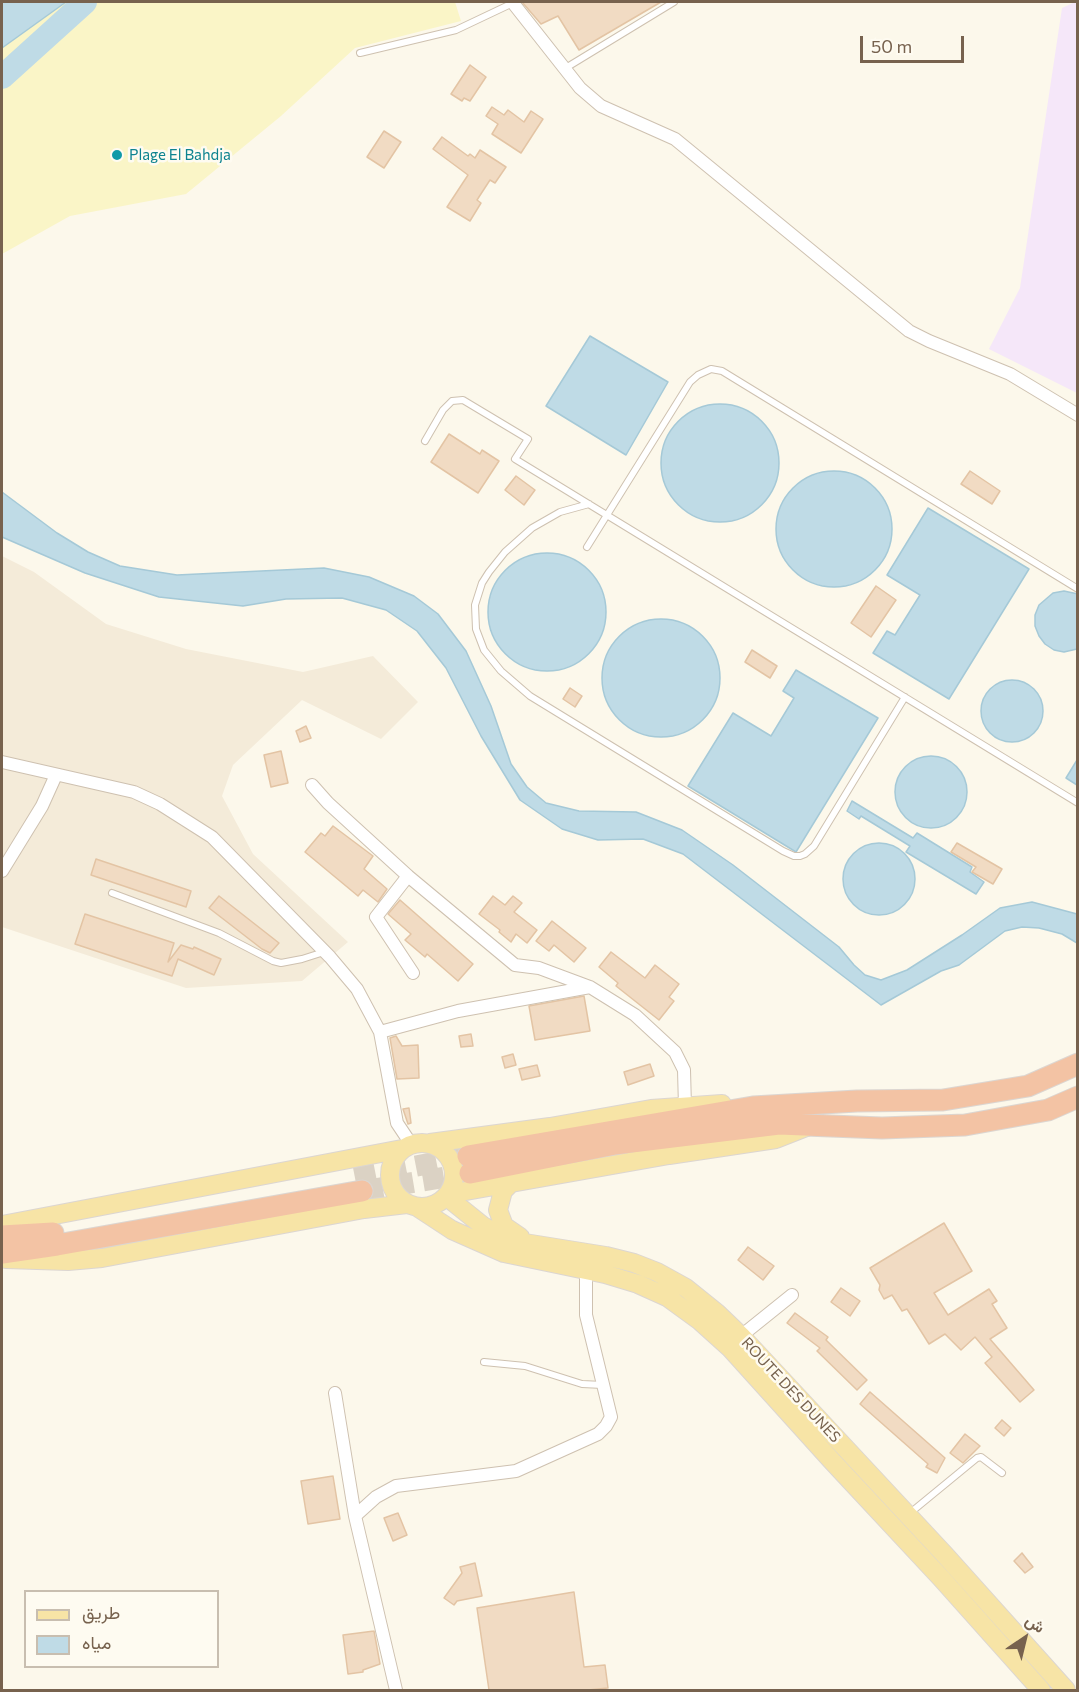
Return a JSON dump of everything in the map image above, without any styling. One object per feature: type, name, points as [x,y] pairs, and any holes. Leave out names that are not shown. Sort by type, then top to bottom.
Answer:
[{"type":"highway","points":[[1077,1064],[1028,1086],[943,1100],[857,1101],[753,1107],[469,1165],[779,1124],[882,1128],[965,1125],[1048,1110],[1077,1097]]},
{"type":"highway","points":[[2,1236],[56,1233],[359,1185],[57,1245],[2,1252]]},
{"type":"main road","points":[[2,1225],[414,1146],[550,1128],[651,1109],[729,1104],[753,1107]]},
{"type":"main road","points":[[448,1195],[669,1155],[776,1139],[813,1124]]},
{"type":"main road","points":[[2,1258],[68,1261],[102,1258],[364,1209],[412,1205],[428,1207],[438,1204],[448,1195],[454,1184],[453,1163],[439,1147],[414,1146],[394,1158],[390,1167],[392,1188],[398,1197],[412,1205]]},
{"type":"main road","points":[[510,1184],[503,1191],[499,1200],[500,1218],[510,1232],[534,1245]]},
{"type":"main road","name":"ROUTE DES DUNES","points":[[448,1195],[473,1219],[492,1232],[534,1245],[606,1256],[634,1263],[657,1272],[686,1288],[741,1336],[985,1598],[1066,1690]]},
{"type":"main road","name":"ROUTE DES DUNES","points":[[412,1205],[452,1230],[504,1253],[638,1284],[667,1297],[700,1321],[730,1348],[1041,1690]]},
{"type":"street","points":[[513,3],[564,70],[601,106],[675,139],[909,331],[1010,374],[1077,416]]},
{"type":"street","points":[[2,762],[135,792],[190,821],[219,844],[325,952],[357,989],[380,1032],[397,1123],[414,1146]]},
{"type":"street","points":[[2,871],[42,806],[56,775]]},
{"type":"street","points":[[312,785],[408,876],[515,965],[539,968],[590,987],[635,1015],[675,1052],[684,1070],[685,1107]]},
{"type":"street","points":[[408,876],[376,918],[413,973]]},
{"type":"street","points":[[380,1032],[458,1011],[590,987]]},
{"type":"street","points":[[355,1516],[376,1497],[396,1486],[516,1471],[598,1434],[606,1426],[611,1417],[586,1315],[586,1271]]},
{"type":"street","points":[[741,1336],[792,1295]]},
{"type":"street","points":[[335,1393],[355,1516],[396,1690]]},
{"type":"lane","points":[[564,70],[674,2]]},
{"type":"lane","points":[[360,53],[456,30],[513,3]]},
{"type":"lane","points":[[587,547],[690,382],[711,369],[722,371],[1077,589]]},
{"type":"lane","points":[[425,441],[443,410],[452,401],[463,400],[528,439],[516,459],[1077,803]]},
{"type":"lane","points":[[589,504],[560,512],[532,528],[506,552],[489,572],[482,583],[475,605],[476,628],[484,650],[501,671],[530,696],[783,851],[800,856],[814,846],[905,697]]},
{"type":"lane","points":[[112,893],[219,933],[280,963],[325,952]]},
{"type":"lane","points":[[484,1362],[525,1366],[582,1384],[604,1385]]},
{"type":"lane","points":[[907,1515],[977,1458],[981,1457],[1002,1473]]},
{"type":"shaded area","points":[[1078,2],[1077,393],[989,349],[1020,288],[1062,8]]},
{"type":"shaded area","points":[[2,556],[34,572],[106,624],[186,649],[303,672],[373,656],[418,702],[381,739],[302,700],[233,765],[222,796],[253,854],[348,942],[302,981],[186,988],[2,927]]},
{"type":"sand","name":"Plage El Bahdja","points":[[66,2],[455,2],[461,21],[355,48],[281,116],[186,194],[70,216],[2,254],[2,48]]},
{"type":"water","points":[[2,2],[66,2],[2,48]]},
{"type":"water","points":[[590,336],[668,382],[626,455],[546,406]]},
{"type":"water","points":[[720,404],[743,409],[762,421],[774,440],[779,463],[774,486],[762,505],[743,517],[720,522],[697,517],[678,505],[666,486],[661,463],[666,440],[678,421],[697,409]]},
{"type":"water","points":[[834,471],[856,476],[875,488],[887,507],[892,529],[887,551],[875,570],[856,582],[834,587],[812,582],[793,570],[781,551],[776,529],[781,507],[793,488],[812,476]]},
{"type":"water","points":[[2,492],[57,533],[88,552],[120,566],[177,575],[324,568],[369,577],[414,596],[438,614],[466,651],[491,706],[511,764],[527,787],[546,803],[579,811],[636,812],[682,830],[733,865],[839,947],[865,975],[881,980],[907,970],[1000,908],[1032,902],[1077,914],[1077,943],[1062,934],[1039,928],[1022,927],[1005,931],[959,965],[941,971],[881,1005],[683,854],[643,839],[598,840],[562,829],[520,800],[481,736],[446,668],[417,631],[386,610],[342,598],[286,599],[243,606],[159,597],[85,573],[2,537]]},
{"type":"water","points":[[928,508],[1029,569],[949,699],[873,653],[887,631],[895,635],[920,595],[887,575]]},
{"type":"water","points":[[547,553],[570,558],[589,570],[601,589],[606,612],[601,635],[589,654],[570,666],[547,671],[524,666],[505,654],[493,635],[488,612],[493,589],[505,570],[524,558]]},
{"type":"water","points":[[1064,591],[1078,594],[1077,649],[1064,652],[1054,650],[1045,644],[1035,626],[1035,615],[1039,605],[1053,593]]},
{"type":"water","points":[[661,619],[684,624],[703,636],[715,655],[720,678],[715,701],[703,720],[684,732],[661,737],[638,732],[619,720],[607,701],[602,678],[607,655],[619,636],[638,624]]},
{"type":"water","points":[[796,670],[878,718],[796,852],[688,786],[733,713],[771,736],[794,698],[783,691]]},
{"type":"water","points":[[1012,680],[1024,682],[1034,689],[1041,699],[1043,711],[1041,723],[1034,733],[1024,740],[1012,742],[1000,740],[990,733],[983,723],[981,711],[983,699],[990,689],[1000,682]]},
{"type":"water","points":[[931,756],[951,762],[961,772],[967,792],[961,812],[951,822],[931,828],[911,822],[901,812],[895,792],[901,772],[911,762]]},
{"type":"water","points":[[1077,760],[1077,785],[1066,778]]},
{"type":"water","points":[[852,801],[913,838],[917,833],[972,867],[970,872],[984,882],[976,894],[906,852],[910,846],[861,816],[859,819],[847,811]]},
{"type":"water","points":[[879,843],[899,849],[909,859],[915,879],[909,899],[899,909],[879,915],[859,909],[849,899],[843,879],[849,859],[859,849]]},
{"type":"building","points":[[522,2],[661,2],[579,50],[558,16],[541,24]]},
{"type":"building","points":[[470,65],[486,77],[470,101],[464,98],[462,101],[451,94]]},
{"type":"building","points":[[492,107],[504,115],[508,110],[524,122],[531,111],[543,119],[521,153],[492,134],[498,124],[486,116]]},
{"type":"building","points":[[384,131],[401,142],[384,168],[367,157]]},
{"type":"building","points":[[442,137],[468,156],[470,154],[475,158],[480,150],[506,167],[495,183],[490,180],[477,200],[481,203],[470,221],[447,207],[468,175],[433,149]]},
{"type":"building","points":[[449,434],[480,454],[482,450],[499,461],[478,493],[431,462]]},
{"type":"building","points":[[970,471],[1000,491],[992,504],[961,484]]},
{"type":"building","points":[[516,476],[535,490],[524,505],[505,490]]},
{"type":"building","points":[[876,586],[896,600],[871,637],[851,623]]},
{"type":"building","points":[[752,650],[777,666],[770,678],[745,662]]},
{"type":"building","points":[[570,688],[582,696],[575,707],[563,699]]},
{"type":"building","points":[[306,726],[311,738],[300,742],[296,731]]},
{"type":"building","points":[[281,751],[288,783],[271,787],[264,755]]},
{"type":"building","points":[[333,826],[373,856],[364,869],[387,889],[378,902],[363,890],[358,896],[305,852],[321,833],[325,836]]},
{"type":"building","points":[[957,843],[1002,869],[993,884],[972,872],[976,867],[951,852]]},
{"type":"building","points":[[96,859],[191,891],[186,907],[91,875]]},
{"type":"building","points":[[219,896],[279,943],[270,953],[209,908]]},
{"type":"building","points":[[493,896],[505,905],[513,896],[522,903],[514,912],[537,930],[527,943],[516,934],[511,942],[479,914]]},
{"type":"building","points":[[400,900],[473,964],[458,981],[427,954],[425,957],[405,940],[411,934],[388,914]]},
{"type":"building","points":[[85,914],[174,943],[168,962],[181,945],[193,949],[194,947],[221,959],[214,975],[178,959],[172,976],[75,944]]},
{"type":"building","points":[[552,921],[586,948],[574,962],[554,945],[549,951],[536,941]]},
{"type":"building","points":[[611,952],[645,978],[655,965],[679,984],[669,997],[674,1001],[659,1020],[616,986],[618,983],[599,967]]},
{"type":"building","points":[[584,996],[590,1031],[535,1040],[529,1006]]},
{"type":"building","points":[[471,1034],[473,1046],[461,1047],[459,1036]]},
{"type":"building","points":[[396,1036],[402,1046],[418,1045],[419,1078],[397,1079],[390,1038]]},
{"type":"building","points":[[513,1054],[516,1065],[505,1068],[502,1057]]},
{"type":"building","points":[[650,1064],[654,1076],[628,1085],[624,1072]]},
{"type":"building","points":[[537,1065],[540,1076],[522,1080],[519,1069]]},
{"type":"building","points":[[409,1108],[411,1123],[408,1124],[403,1109]]},
{"type":"building","points":[[944,1223],[972,1271],[934,1293],[948,1315],[989,1289],[997,1301],[992,1304],[1007,1328],[990,1339],[1034,1390],[1020,1402],[985,1363],[992,1357],[975,1337],[961,1350],[945,1334],[929,1344],[907,1309],[902,1311],[892,1295],[884,1299],[879,1290],[880,1285],[870,1268]]},
{"type":"building","points":[[748,1247],[774,1266],[763,1280],[738,1260]]},
{"type":"building","points":[[841,1288],[860,1301],[850,1316],[831,1302]]},
{"type":"building","points":[[795,1313],[828,1337],[826,1340],[867,1380],[857,1390],[817,1351],[820,1348],[787,1323]]},
{"type":"building","points":[[870,1392],[945,1458],[937,1473],[926,1467],[928,1464],[860,1404]]},
{"type":"building","points":[[1002,1420],[1011,1428],[1004,1436],[995,1428]]},
{"type":"building","points":[[965,1434],[980,1446],[963,1463],[950,1453]]},
{"type":"building","points":[[333,1476],[340,1519],[308,1524],[301,1481]]},
{"type":"building","points":[[398,1513],[407,1535],[393,1541],[384,1518]]},
{"type":"building","points":[[1022,1553],[1033,1567],[1025,1573],[1014,1561]]},
{"type":"building","points":[[475,1563],[482,1596],[457,1601],[454,1605],[444,1598],[462,1573],[460,1567]]},
{"type":"building","points":[[574,1592],[584,1667],[605,1665],[608,1688],[489,1690],[477,1608]]},
{"type":"building","points":[[374,1631],[380,1664],[363,1670],[363,1672],[348,1674],[343,1635]]},
{"type":"waterway","points":[[2,77],[85,2]]},
{"type":"tunnel","points":[[355,1178],[468,1156]]},
{"type":"tunnel","points":[[362,1191],[470,1173]]},
{"type":"place","name":"Plage El Bahdja","points":[[117,155]]}]
